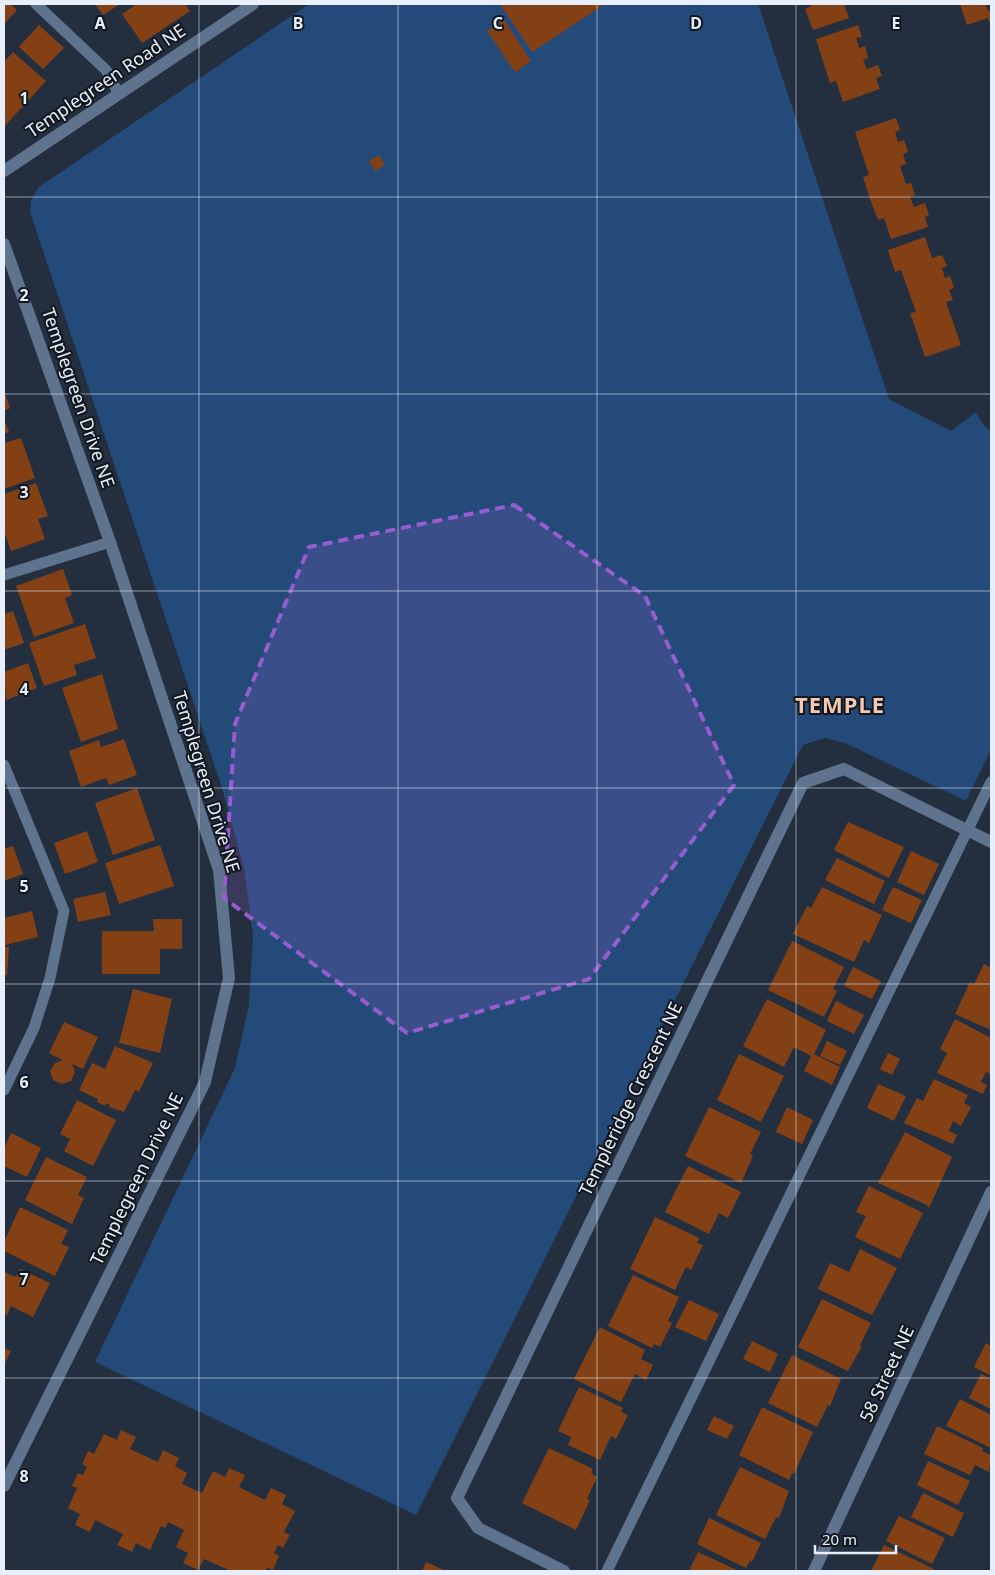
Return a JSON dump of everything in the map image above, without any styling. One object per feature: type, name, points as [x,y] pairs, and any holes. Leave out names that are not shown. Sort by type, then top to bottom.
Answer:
[{"type":"street","name":"Templegreen Road NE","points":[[4,171],[253,4]]},
{"type":"street","name":"Templegreen Drive NE","points":[[4,244],[110,542],[219,870],[230,978],[205,1082],[4,1486]]},
{"type":"street","name":"Templeridge Crescent NE","points":[[564,1571],[478,1528],[457,1498],[803,783],[844,769],[991,842]]},
{"type":"street","name":"58 Street NE","points":[[814,1571],[991,1192]]},
{"type":"street","points":[[979,1217],[991,1223]]},
{"type":"lane","points":[[36,4],[106,70],[119,94]]},
{"type":"lane","points":[[4,575],[110,542]]},
{"type":"lane","points":[[4,765],[64,911],[50,978],[34,1028],[4,1090]]},
{"type":"lane","points":[[608,1571],[991,782]]},
{"type":"highlighted area","points":[[514,505],[645,596],[734,785],[589,979],[407,1033],[224,898],[235,724],[309,547]]},
{"type":"shaded area","points":[[309,4],[758,4],[889,399],[951,431],[976,412],[984,426],[991,431],[991,749],[966,801],[845,743],[825,738],[803,745],[416,1515],[95,1362],[235,1068],[249,1005],[253,935],[244,868],[222,788],[30,212],[31,200],[39,187]]},
{"type":"building","points":[[4,4],[11,4],[17,10],[4,24]]},
{"type":"building","points":[[95,4],[120,4],[103,15]]},
{"type":"building","points":[[137,4],[185,4],[190,11],[142,43],[122,14]]},
{"type":"building","points":[[500,4],[605,4],[532,52]]},
{"type":"building","points":[[810,4],[844,4],[849,18],[813,30],[805,9],[811,6]]},
{"type":"building","points":[[960,4],[985,4],[988,11],[991,9],[991,26],[988,18],[967,25]]},
{"type":"building","points":[[504,20],[531,61],[515,72],[487,31]]},
{"type":"building","points":[[39,25],[64,48],[43,69],[19,47]]},
{"type":"building","points":[[858,25],[862,37],[856,38],[859,48],[865,46],[868,58],[863,60],[867,69],[878,65],[882,76],[876,78],[880,89],[843,102],[836,81],[830,83],[816,39]]},
{"type":"building","points":[[13,52],[46,81],[4,127],[4,62]]},
{"type":"building","points":[[896,118],[900,130],[895,132],[898,142],[904,140],[908,152],[903,154],[906,164],[900,166],[906,184],[911,183],[915,195],[910,197],[914,207],[925,203],[929,215],[925,217],[928,227],[891,239],[884,218],[878,220],[870,199],[863,177],[869,175],[855,132]]},
{"type":"building","points":[[379,155],[385,165],[375,171],[369,161]]},
{"type":"building","points":[[925,237],[932,258],[942,255],[947,266],[942,268],[945,278],[950,276],[954,288],[949,290],[953,300],[946,302],[961,345],[925,357],[910,313],[916,312],[901,270],[895,272],[888,250]]},
{"type":"building","points":[[4,390],[10,408],[4,411]]},
{"type":"building","points":[[4,419],[9,432],[4,434]]},
{"type":"building","points":[[21,438],[35,478],[4,489],[4,443]]},
{"type":"building","points":[[36,483],[48,516],[38,519],[45,539],[11,551],[4,531],[4,494]]},
{"type":"building","points":[[63,569],[72,595],[65,598],[74,623],[34,637],[16,586]]},
{"type":"building","points":[[13,611],[24,643],[4,650],[4,614]]},
{"type":"building","points":[[85,624],[96,658],[74,665],[77,675],[44,686],[29,643]]},
{"type":"building","points":[[28,663],[37,688],[6,700],[4,672]]},
{"type":"building","points":[[102,674],[118,729],[81,742],[62,688]]},
{"type":"building","points":[[124,739],[137,775],[109,785],[106,778],[81,787],[69,751],[99,740],[101,747]]},
{"type":"building","points":[[137,788],[155,840],[113,855],[95,803]]},
{"type":"building","points":[[848,822],[904,847],[889,878],[834,850]]},
{"type":"building","points":[[87,831],[98,862],[65,874],[54,843]]},
{"type":"building","points":[[160,845],[174,886],[119,904],[105,863]]},
{"type":"building","points":[[13,846],[23,874],[4,881],[4,849]]},
{"type":"building","points":[[911,851],[939,864],[924,895],[897,882]]},
{"type":"building","points":[[837,858],[885,881],[874,904],[825,880]]},
{"type":"building","points":[[822,887],[882,915],[869,943],[864,940],[854,962],[793,934],[807,906],[811,908]]},
{"type":"building","points":[[893,887],[922,900],[911,923],[882,910]]},
{"type":"building","points":[[105,892],[111,915],[78,922],[73,899]]},
{"type":"building","points":[[32,911],[38,937],[5,945],[4,918]]},
{"type":"building","points":[[153,919],[182,919],[182,949],[160,949],[160,974],[102,974],[102,931],[154,931]]},
{"type":"building","points":[[792,941],[844,967],[833,989],[837,991],[824,1017],[768,990]]},
{"type":"building","points":[[4,947],[9,947],[7,975],[4,975]]},
{"type":"building","points":[[984,964],[991,968],[991,1030],[955,1014],[970,982],[974,984]]},
{"type":"building","points":[[853,967],[881,981],[872,999],[844,986]]},
{"type":"building","points":[[133,989],[172,999],[160,1053],[119,1043]]},
{"type":"building","points":[[767,999],[826,1030],[814,1054],[840,1067],[832,1085],[804,1071],[811,1056],[794,1047],[784,1067],[743,1046]]},
{"type":"building","points":[[836,1001],[864,1015],[854,1034],[827,1021]]},
{"type":"building","points":[[955,1019],[991,1038],[991,1074],[986,1072],[981,1082],[987,1085],[983,1094],[937,1073],[947,1053],[940,1049]]},
{"type":"building","points":[[64,1022],[98,1037],[83,1069],[72,1064],[75,1072],[71,1081],[62,1084],[53,1080],[50,1071],[55,1063],[63,1060],[49,1053]]},
{"type":"building","points":[[827,1041],[847,1051],[840,1065],[820,1056]]},
{"type":"building","points":[[115,1046],[153,1063],[139,1092],[135,1090],[124,1112],[109,1107],[110,1105],[106,1103],[105,1106],[97,1102],[98,1099],[79,1090],[92,1063],[105,1069]]},
{"type":"building","points":[[888,1053],[900,1059],[892,1075],[880,1069]]},
{"type":"building","points":[[739,1054],[784,1076],[761,1122],[717,1100]]},
{"type":"building","points":[[934,1079],[968,1095],[964,1103],[971,1107],[961,1126],[953,1121],[949,1131],[957,1135],[953,1144],[904,1123],[917,1098],[923,1101]]},
{"type":"building","points":[[878,1084],[906,1096],[894,1121],[867,1108]]},
{"type":"building","points":[[77,1100],[116,1120],[93,1166],[64,1151],[70,1139],[60,1134]]},
{"type":"building","points":[[709,1107],[761,1132],[750,1154],[753,1156],[741,1183],[685,1156]]},
{"type":"building","points":[[787,1107],[813,1120],[802,1144],[776,1132]]},
{"type":"building","points":[[905,1132],[952,1157],[929,1208],[927,1205],[878,1183]]},
{"type":"building","points":[[11,1133],[41,1148],[27,1177],[4,1166],[4,1149]]},
{"type":"building","points":[[46,1157],[87,1177],[78,1195],[84,1198],[72,1224],[25,1200]]},
{"type":"building","points":[[688,1166],[741,1192],[728,1218],[719,1213],[709,1234],[665,1212]]},
{"type":"building","points":[[869,1186],[923,1213],[900,1259],[855,1237],[866,1216],[856,1212]]},
{"type":"building","points":[[20,1207],[68,1230],[61,1244],[69,1247],[55,1276],[4,1251],[4,1242]]},
{"type":"building","points":[[655,1217],[699,1238],[697,1243],[703,1245],[691,1270],[686,1267],[675,1290],[630,1269]]},
{"type":"building","points":[[860,1249],[897,1268],[872,1315],[818,1289],[830,1263],[849,1272]]},
{"type":"building","points":[[20,1269],[50,1283],[33,1317],[11,1306],[7,1315],[4,1313],[4,1272],[16,1277]]},
{"type":"building","points":[[633,1275],[679,1297],[668,1321],[672,1323],[660,1347],[654,1344],[652,1348],[608,1326]]},
{"type":"building","points":[[822,1299],[871,1323],[860,1345],[862,1346],[848,1371],[798,1347]]},
{"type":"building","points":[[689,1300],[719,1314],[706,1341],[675,1327]]},
{"type":"building","points":[[600,1327],[645,1350],[641,1359],[653,1365],[646,1380],[635,1374],[621,1402],[574,1379]]},
{"type":"building","points":[[752,1341],[778,1354],[770,1372],[743,1359]]},
{"type":"building","points":[[986,1343],[991,1346],[991,1376],[974,1367]]},
{"type":"building","points":[[4,1348],[11,1351],[4,1365]]},
{"type":"building","points":[[792,1355],[841,1379],[830,1406],[828,1405],[817,1427],[768,1403]]},
{"type":"building","points":[[981,1374],[991,1379],[991,1409],[969,1398]]},
{"type":"building","points":[[579,1387],[623,1408],[621,1412],[628,1415],[616,1439],[611,1436],[600,1460],[568,1445],[571,1437],[558,1431]]},
{"type":"building","points":[[960,1399],[991,1415],[991,1448],[946,1426]]},
{"type":"building","points":[[762,1407],[813,1432],[794,1474],[792,1473],[789,1480],[739,1455]]},
{"type":"building","points":[[714,1416],[734,1426],[727,1439],[707,1430]]},
{"type":"building","points":[[937,1426],[983,1448],[982,1451],[991,1455],[989,1472],[975,1465],[970,1475],[924,1454]]},
{"type":"building","points":[[121,1430],[136,1437],[130,1449],[158,1462],[163,1450],[179,1458],[175,1466],[187,1473],[182,1484],[202,1493],[213,1471],[225,1477],[229,1468],[245,1475],[239,1487],[265,1500],[271,1488],[286,1495],[282,1504],[295,1511],[284,1532],[290,1535],[283,1548],[278,1545],[274,1553],[279,1556],[273,1570],[267,1567],[266,1571],[231,1571],[204,1559],[198,1570],[183,1563],[188,1553],[176,1547],[184,1530],[168,1522],[165,1528],[161,1526],[150,1550],[136,1543],[132,1552],[117,1545],[123,1534],[95,1520],[90,1532],[75,1525],[80,1514],[68,1508],[77,1488],[72,1486],[78,1473],[83,1475],[87,1467],[82,1464],[88,1451],[94,1454],[104,1434],[117,1440]]},
{"type":"building","points":[[549,1448],[593,1469],[591,1473],[597,1477],[587,1499],[590,1500],[576,1530],[522,1503]]},
{"type":"building","points":[[928,1461],[970,1481],[958,1505],[917,1485]]},
{"type":"building","points":[[740,1467],[789,1491],[779,1518],[776,1517],[765,1539],[716,1515]]},
{"type":"building","points":[[923,1493],[964,1513],[953,1537],[911,1517]]},
{"type":"building","points":[[899,1516],[945,1538],[932,1564],[886,1541]]},
{"type":"building","points":[[709,1518],[761,1543],[752,1562],[750,1561],[746,1568],[697,1544]]},
{"type":"building","points":[[884,1545],[934,1569],[933,1571],[871,1571]]},
{"type":"building","points":[[698,1552],[739,1571],[689,1571]]},
{"type":"building","points":[[426,1562],[446,1571],[422,1571]]},
{"type":"district","name":"TEMPLE","points":[[840,705]]}]
